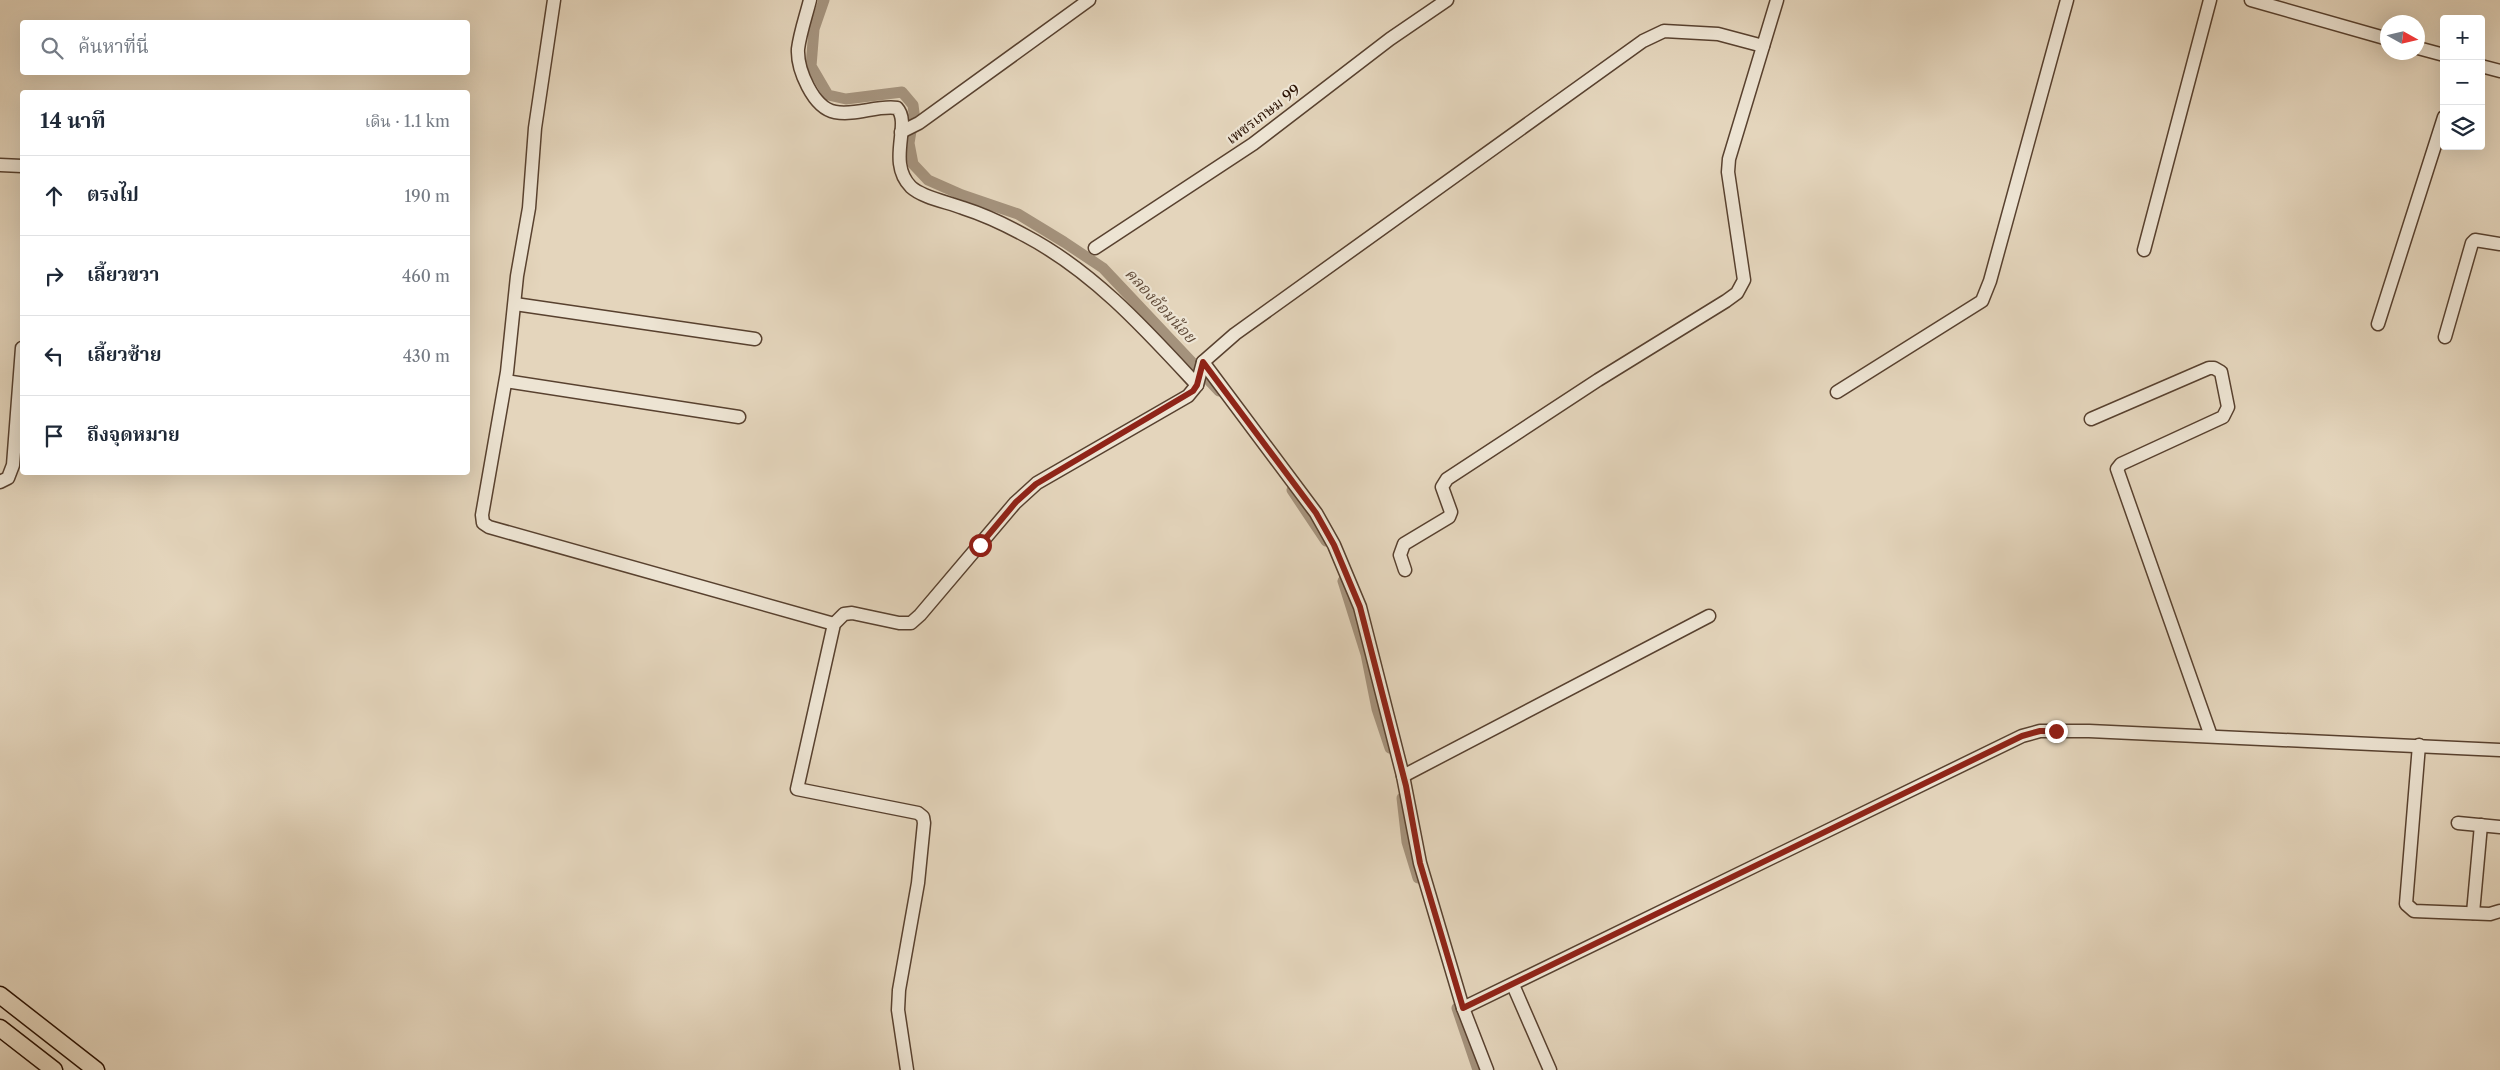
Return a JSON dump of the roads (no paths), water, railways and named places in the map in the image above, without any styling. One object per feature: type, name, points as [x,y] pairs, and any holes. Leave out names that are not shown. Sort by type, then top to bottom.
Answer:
[{"type":"main road","points":[[0,995],[96,1070]]},
{"type":"main road","points":[[0,1028],[54,1070]]},
{"type":"street","points":[[554,0],[535,128],[529,208],[506,381],[482,516],[483,523],[489,527],[834,624]]},
{"type":"street","points":[[810,0],[798,51],[805,80],[813,95],[824,106],[833,112],[847,113],[897,108],[902,117],[900,165],[910,186],[918,192],[966,209],[1027,236],[1067,263],[1120,304],[1198,384]]},
{"type":"street","points":[[902,132],[919,123],[1089,0]]},
{"type":"street","name":"เพชรเกษม 99","points":[[1095,248],[1232,158],[1382,45],[1447,0]]},
{"type":"street","points":[[1405,570],[1400,555],[1404,544],[1449,516],[1451,512],[1442,487],[1447,479],[1598,380],[1726,301],[1742,287],[1744,280],[1728,172],[1729,159],[1777,0]]},
{"type":"street","points":[[1837,392],[1982,300],[1990,281],[2068,0]]},
{"type":"street","points":[[2144,250],[2210,0]]},
{"type":"street","points":[[2251,0],[2380,37]]},
{"type":"street","points":[[907,1070],[898,1010],[918,883],[923,817],[918,813],[797,789],[834,624],[844,614],[852,613],[899,623],[911,623],[920,616],[1025,492],[1180,401],[1198,384],[1202,364],[1235,334],[1643,41],[1657,33],[1673,32],[1727,35],[1763,46]]},
{"type":"street","points":[[2425,50],[2440,54]]},
{"type":"street","points":[[2485,67],[2500,71]]},
{"type":"street","points":[[2378,324],[2440,130]]},
{"type":"street","points":[[0,165],[20,166]]},
{"type":"street","points":[[2445,337],[2472,243],[2475,240],[2500,244]]},
{"type":"street","points":[[515,304],[755,339]]},
{"type":"street","points":[[1202,364],[1316,513],[1334,545],[1360,607],[1403,776],[1420,863],[1463,1008],[1487,1070]]},
{"type":"street","points":[[2091,419],[2209,368],[2214,368],[2221,372],[2228,407],[2223,417],[2121,464],[2117,469],[2210,736]]},
{"type":"street","points":[[0,482],[8,478],[13,465],[20,374]]},
{"type":"street","points":[[506,381],[738,417]]},
{"type":"street","points":[[1403,776],[1709,616]]},
{"type":"street","points":[[1463,1008],[1513,985],[1779,852],[2022,736],[2040,731],[2072,730],[2500,750]]},
{"type":"street","points":[[2419,745],[2406,904],[2414,911],[2473,913],[2500,911]]},
{"type":"street","points":[[2458,823],[2500,827]]},
{"type":"street","points":[[2473,913],[2481,825]]},
{"type":"street","points":[[1513,985],[1550,1070]]},
{"type":"waterway","name":"คลองอ้อมน้อย","points":[[824,0],[814,29],[811,66],[828,95],[846,99],[902,92],[913,105],[914,113],[909,143],[913,164],[928,180],[962,195],[1018,214],[1103,268],[1219,391]]},
{"type":"waterway","name":"คลองอ้อมน้อย","points":[[1292,490],[1326,541]]},
{"type":"waterway","name":"คลองอ้อมน้อย","points":[[1343,581],[1366,654],[1377,709],[1390,748]]},
{"type":"waterway","name":"คลองอ้อมน้อย","points":[[1402,798],[1407,842],[1418,878]]},
{"type":"waterway","name":"คลองอ้อมน้อย","points":[[1457,1008],[1478,1070]]}]
